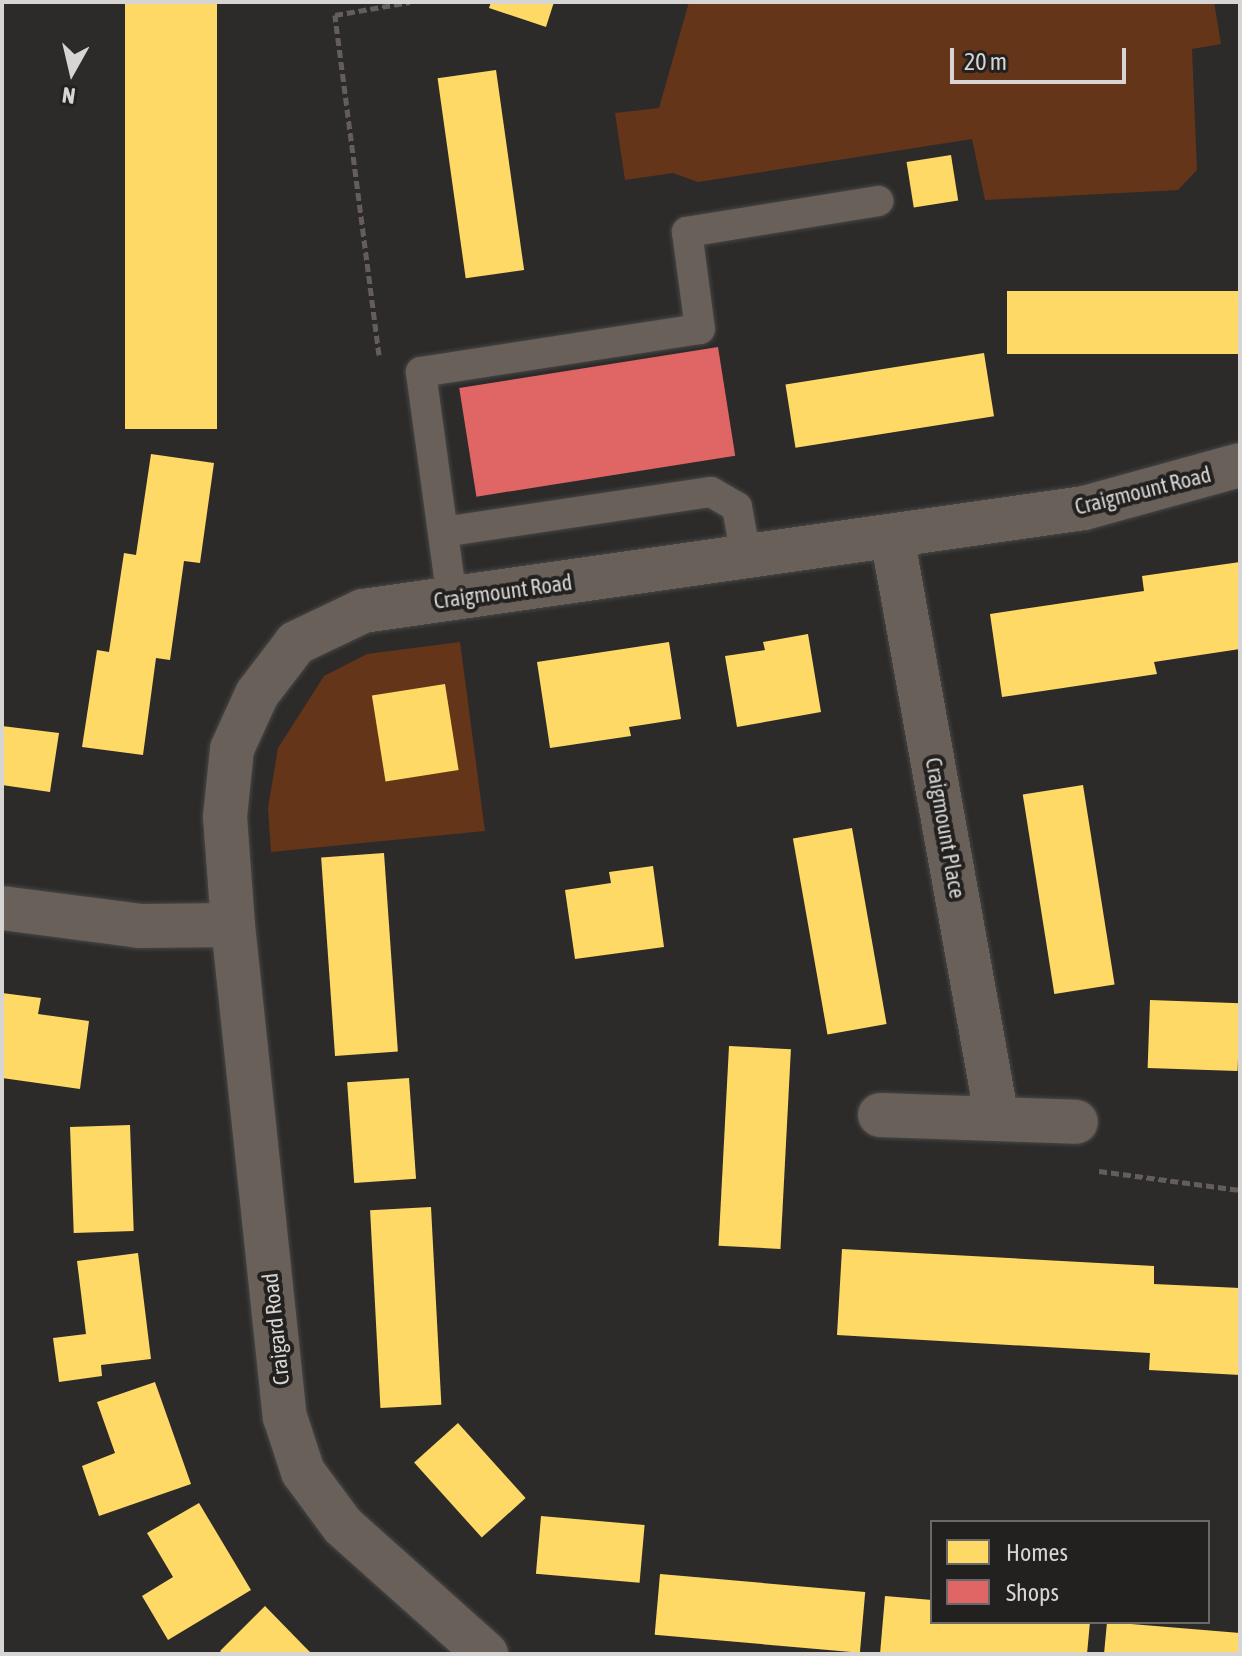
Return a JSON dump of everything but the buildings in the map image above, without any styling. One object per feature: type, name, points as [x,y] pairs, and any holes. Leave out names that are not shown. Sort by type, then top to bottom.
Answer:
[{"type":"street","name":"Craigmount Road","points":[[233,925],[225,817],[232,749],[257,694],[296,643],[363,611],[1084,508],[1240,465]]},
{"type":"street","name":"Craigmount Place","points":[[892,536],[997,1119]]},
{"type":"street","points":[[2,908],[140,926],[233,925]]},
{"type":"street","name":"Craigard Road","points":[[233,925],[285,1417],[303,1472],[343,1526],[411,1592],[486,1654]]},
{"type":"street","points":[[880,1115],[1076,1122]]},
{"type":"lane","points":[[452,599],[421,372],[700,329],[687,232],[879,201]]},
{"type":"lane","points":[[443,532],[711,492],[737,507],[746,557]]},
{"type":"path","points":[[410,2],[335,15],[379,358],[421,372]]},
{"type":"path","points":[[1076,1122],[1093,1171],[1240,1190]]},
{"type":"shaded area","points":[[689,2],[1214,2],[1221,44],[1192,49],[1197,170],[1178,190],[985,200],[972,139],[698,182],[673,173],[625,180],[615,113],[659,108]]},
{"type":"shaded area","points":[[460,642],[485,831],[271,852],[268,808],[278,748],[324,676],[367,654]]}]
